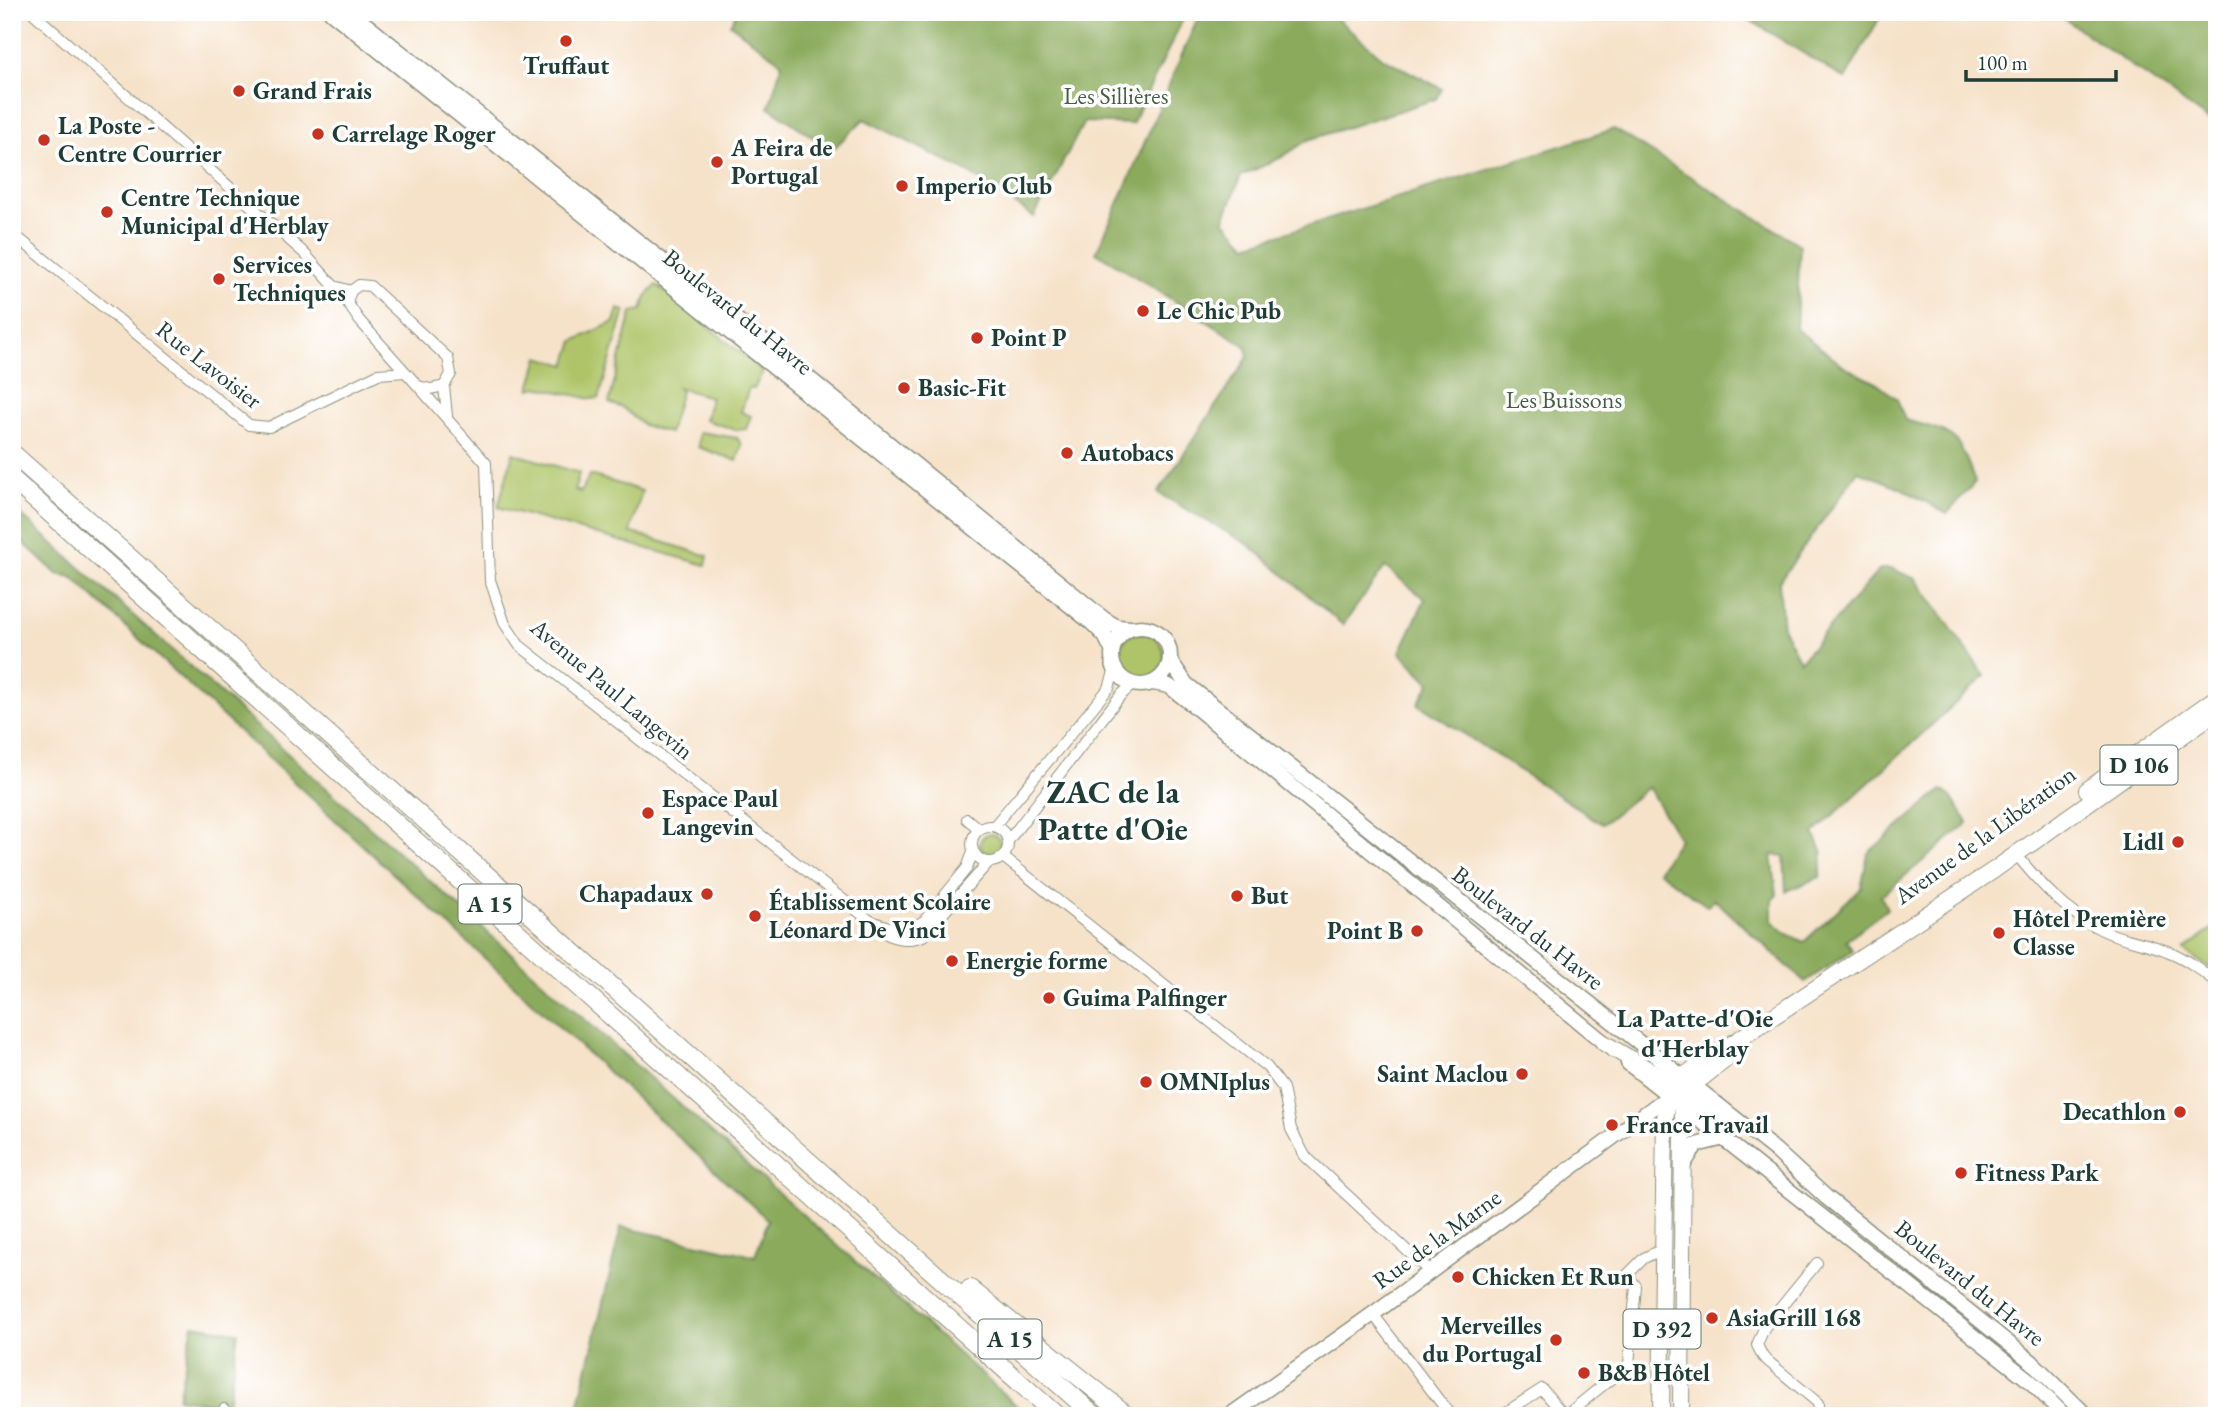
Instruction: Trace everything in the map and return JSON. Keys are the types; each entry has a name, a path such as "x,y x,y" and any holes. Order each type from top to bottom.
{"highway":[{"name":"A 15","path":"12,453 925,1262 1095,1416"},
{"name":"A 15","path":"12,479 1058,1416"},
{"path":"925,1262 936,1263 1128,1416"}],"main road":[{"name":"Boulevard du Havre","path":"331,12 1082,615 1105,636 1112,650 1115,669"},
{"name":"Boulevard du Havre","path":"350,12 762,340 1104,619 1117,627 1143,627 1159,633 1169,646 1170,660 1186,684 1681,1091 1724,1138 2029,1381 2065,1416"},
{"path":"1112,650 1119,637 1131,628"},
{"path":"1153,683 1165,674 1170,660"},
{"path":"1115,669 1133,684"},
{"name":"Boulevard du Havre","path":"1133,684 1153,683 1169,686 1604,1043"},
{"name":"Avenue de la Libération","path":"1852,964 1909,918 2217,697"},
{"name":"Avenue de la Libération","path":"1681,1091 1733,1042 1778,1016 2016,854 2217,711"},
{"path":"1604,1043 1718,1117 1751,1130"},
{"name":"D 392","path":"1681,1091 1681,1416"},
{"name":"D 392","path":"1660,1414 1664,1143 1681,1091"},
{"name":"Rue de la Marne","path":"1229,1416 1681,1091"},
{"name":"Boulevard du Havre","path":"1751,1130 1826,1197 2032,1362 2087,1416"},
{"path":"1681,1169 1696,1145 1724,1138"}],"street":[{"path":"32,12 304,253 334,286 351,291 359,285 370,286 448,358 451,374 444,386 448,419"},
{"name":"Rue Lavoisier","path":"12,233 231,413 257,428 269,427 378,374 405,372"},
{"name":"Avenue Paul Langevin","path":"351,291 347,302 359,320 486,463 490,580 505,624 519,645 869,920 883,935 913,940 923,936 989,862"},
{"path":"418,386 431,389 444,386"},
{"path":"869,920 888,928 916,927 924,921 967,867 973,852 973,837 979,829 994,826 1109,688 1115,669"},
{"path":"1003,857 1016,827 1120,696 1133,684"},
{"path":"967,819 979,829"},
{"path":"994,826 1003,831 1008,841"},
{"path":"973,852 979,859 989,862 1003,857"},
{"path":"2016,854 2034,876 2078,917 2114,935 2166,950 2187,960 2217,983"},
{"path":"1003,857 1267,1067 1283,1088 1291,1129 1305,1156 1430,1272"},
{"path":"1500,1416 1542,1389 1565,1416 1629,1364 1636,1286 1627,1275 1644,1258 1663,1249"},
{"path":"1817,1263 1764,1328 1757,1345 1763,1357 1813,1397 1818,1404 1818,1416"},
{"path":"1373,1314 1451,1416"}],"green space":[{"name":"Les Sillières","path":"737,12 1182,12 1184,17 1132,124 1084,122 1034,217 968,172 864,119 832,150 769,107 782,63 730,24"},
{"name":"Les Buissons","path":"1201,12 1329,12 1383,58 1442,89 1436,99 1308,140 1282,157 1241,176 1224,220 1247,245 1614,129 1800,245 1796,329 1847,368 1875,382 1897,399 1905,420 1944,432 1952,437 1964,453 1975,482 1947,514 1899,487 1858,471 1779,582 1783,629 1800,661 1880,569 1892,569 1916,579 1985,676 1814,833 1823,853 1820,877 1786,891 1784,856 1772,855 1777,895 1772,900 1772,921 1787,934 1804,942 1861,888 1868,853 1942,790 1951,797 1968,823 1881,896 1887,909 1846,940 1853,950 1805,982 1714,899 1707,906 1658,871 1679,839 1648,787 1602,824 1418,704 1430,683 1400,652 1425,599 1385,567 1343,625 1249,545 1158,493 1248,357 1246,346 1096,252"},
{"path":"1737,12 1883,12 1845,79"},
{"path":"2055,12 2217,12 2217,126"},
{"path":"657,285 763,371 754,389 749,388 741,412 751,416 746,429 737,430 705,420 711,397 678,388 681,391 669,433 643,425 623,408 609,403 632,312 642,310 646,296"},
{"path":"618,309 625,311 599,398 591,399 538,387 530,389 539,357 566,365 574,341 614,322"},
{"path":"699,432 737,438 742,445 737,461 698,447"},
{"path":"513,453 579,473 575,490 581,492 590,475 642,491 630,532 708,556 706,565 498,507"},
{"path":"12,507 1028,1416 576,1416 621,1227 755,1256 768,1220 72,577 57,574 12,532"},
{"path":"1141,633 1157,640 1164,656 1157,672 1141,679 1125,672 1118,656 1125,640"},
{"path":"990,834 997,837 1000,844 997,851 990,854 983,851 980,844 983,837"},
{"path":"2217,925 2217,973 2184,951"},
{"path":"193,1325 238,1332 228,1406 178,1398"}],"place":[{"name":"Truffaut","path":"566,41"},
{"name":"Grand Frais","path":"239,91"},
{"name":"Carrelage Roger","path":"318,134"},
{"name":"La Poste - Centre Courrier","path":"44,140"},
{"name":"A Feira de Portugal","path":"717,162"},
{"name":"Imperio Club","path":"902,186"},
{"name":"Centre Technique Municipal d'Herblay","path":"107,212"},
{"name":"Services Techniques","path":"219,279"},
{"name":"Le Chic Pub","path":"1143,311"},
{"name":"Point P","path":"977,338"},
{"name":"Basic-Fit","path":"904,388"},
{"name":"Autobacs","path":"1067,453"},
{"name":"Espace Paul Langevin","path":"648,813"},
{"name":"Lidl","path":"2178,842"},
{"name":"Chapadaux","path":"707,894"},
{"name":"But","path":"1237,896"},
{"name":"Établissement Scolaire Léonard De Vinci","path":"755,916"},
{"name":"Point B","path":"1417,931"},
{"name":"Hôtel Première Classe","path":"1999,933"},
{"name":"Energie forme","path":"952,961"},
{"name":"Guima Palfinger","path":"1049,998"},
{"name":"Saint Maclou","path":"1522,1074"},
{"name":"OMNIplus","path":"1146,1082"},
{"name":"Decathlon","path":"2180,1112"},
{"name":"France Travail","path":"1612,1125"},
{"name":"Fitness Park","path":"1961,1173"},
{"name":"Chicken Et Run","path":"1458,1277"},
{"name":"AsiaGrill 168","path":"1712,1318"},
{"name":"Merveilles du Portugal","path":"1556,1340"},
{"name":"B&B Hôtel","path":"1584,1373"}],"district":[{"name":"ZAC de la Patte d'Oie","path":"1113,810"},
{"name":"La Patte-d'Oie d'Herblay","path":"1695,1033"}]}
